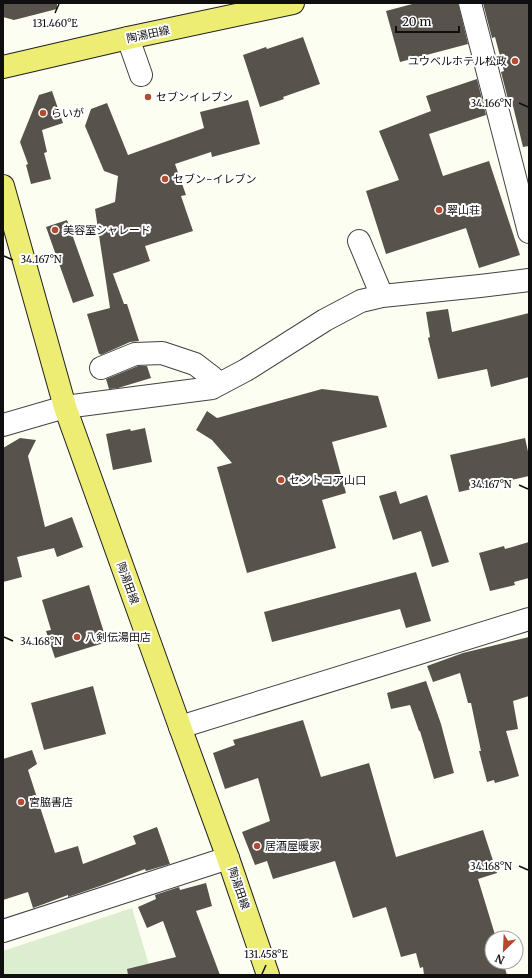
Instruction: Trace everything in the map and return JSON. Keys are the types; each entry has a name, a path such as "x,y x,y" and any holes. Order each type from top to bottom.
{"main road":[{"name":"陶湯田線","path":"3,67 128,38 244,8 293,3"},
{"name":"陶湯田線","path":"3,186 65,407 228,858 268,975"}],"street":[{"path":"470,3 529,232"},
{"path":"128,38 141,75"},
{"path":"359,241 382,296"},
{"path":"3,424 65,407 212,388 246,370 325,320 361,301 382,296 529,280"},
{"path":"101,368 135,354 162,353 195,364 212,377 212,388"},
{"path":"180,727 529,619"},
{"path":"3,931 228,858"}],"green space":[{"path":"132,908 152,975 3,975 3,951"}],"building":[{"path":"3,3 57,3 57,9 14,20 3,17"},
{"path":"416,3 458,3 468,44 400,62 386,11"},
{"name":"ユウベルホテル松政","path":"483,3 529,3 529,146 523,147 513,106 510,107 501,72 504,71 495,37 492,38"},
{"path":"303,37 320,84 260,107 243,55"},
{"name":"翠山荘","path":"477,79 486,115 429,134 443,176 489,161 520,255 479,268 466,228 386,254 366,191 399,180 379,131 431,111 426,96"},
{"path":"52,91 63,123 42,130 47,152 44,153 51,179 31,184 26,165 28,164 20,142 39,95"},
{"path":"248,100 260,144 212,157 211,152 175,164 186,195 181,196 193,231 145,246 150,261 112,274 124,304 127,304 139,341 130,342 101,355 99,354 87,314 110,308 95,209 115,202 118,176 104,171 85,126 91,109 107,103 128,155 204,128 200,112"},
{"path":"67,220 94,296 73,303 46,227"},
{"path":"448,309 452,332 529,313 529,377 491,387 487,369 438,379 428,338 430,337 426,312"},
{"path":"138,366 147,366 151,378 118,388 109,389 106,379"},
{"name":"セントコア山口","path":"322,389 378,396 387,427 332,442 346,493 322,500 336,548 247,573 217,467 232,463 212,440 196,430 207,411 217,418"},
{"path":"145,428 152,462 113,470 106,434 130,429 131,431"},
{"path":"20,438 36,440 28,456 45,527 72,517 83,547 57,557 54,548 17,557 22,577 3,582 3,448"},
{"path":"525,438 529,456 529,476 459,492 450,455"},
{"path":"396,491 400,504 427,495 449,562 432,567 421,531 393,540 379,496"},
{"path":"529,542 529,578 514,582 515,585 490,591 479,553 504,546 505,549"},
{"path":"416,572 431,621 406,628 400,609 272,642 264,612"},
{"path":"89,585 107,642 55,658 46,631 51,630 42,600"},
{"path":"529,637 529,696 513,701 518,729 506,731 519,776 495,783 494,780 487,782 479,751 481,751 471,703 468,703 460,673 433,682 427,666 463,653"},
{"path":"426,681 441,724 454,773 434,779 420,731 410,705 391,709 387,693"},
{"path":"93,686 106,734 44,750 31,703"},
{"path":"303,720 321,777 369,763 396,857 483,830 497,873 478,879 494,930 484,930 484,970 505,970 507,975 424,975 423,967 420,968 416,953 401,957 386,907 353,918 335,861 273,879 267,861 255,865 242,832 270,821 258,778 225,789 213,753 235,745 233,740"},
{"path":"32,750 37,764 28,770 55,853 78,846 83,864 136,844 133,836 157,827 170,864 146,871 145,869 103,885 68,897 68,895 33,908 28,892 3,900 3,759"},
{"path":"206,883 212,906 196,911 220,975 128,975 127,969 176,957 163,921 147,928 138,907 156,899 155,895 179,887 180,890"}],"place":[{"name":"ユウベルホテル松政","path":"515,61"},
{"name":"セブンイレブン","path":"148,97"},
{"name":"らいが","path":"43,113"},
{"name":"セブン-イレブン","path":"165,179"},
{"name":"翠山荘","path":"439,210"},
{"name":"美容室シャレード","path":"55,230"},
{"name":"セントコア山口","path":"281,480"},
{"name":"八剣伝湯田店","path":"77,637"},
{"name":"宮脇書店","path":"21,802"},
{"name":"居酒屋暖家","path":"257,846"}]}
